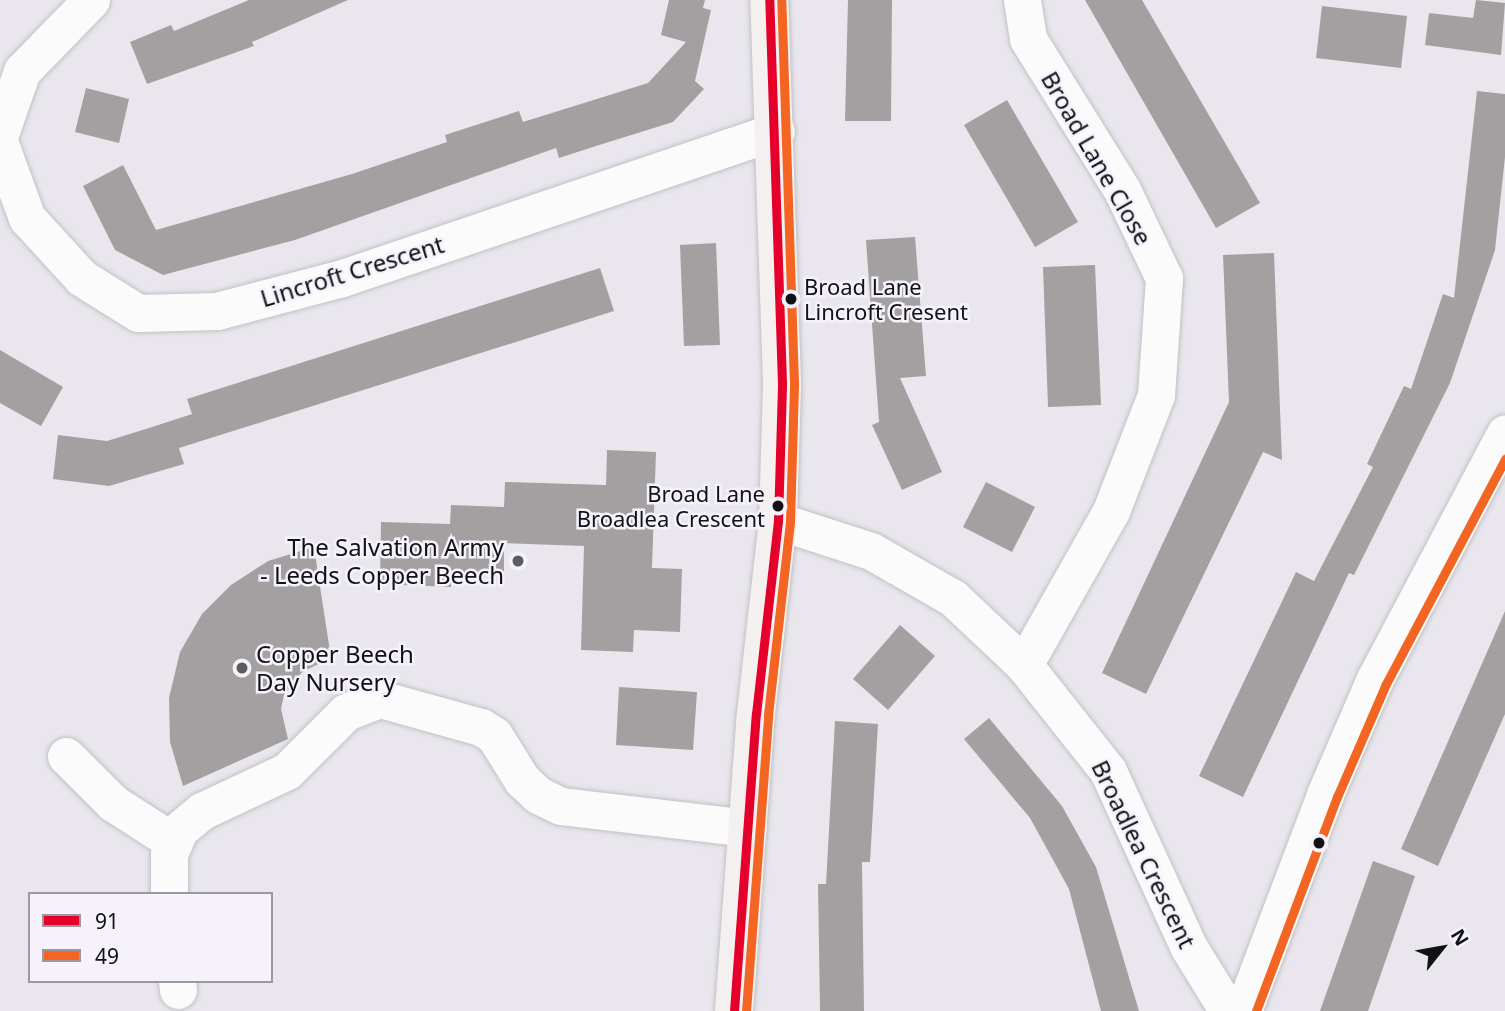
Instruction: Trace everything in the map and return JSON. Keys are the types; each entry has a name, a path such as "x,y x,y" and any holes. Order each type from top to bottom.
{"street":[{"path":"0,134 22,71 91,0"},
{"path":"734,1011 748,828 778,521 782,383 776,131 769,0"},
{"name":"Broad Lane Close","path":"1022,0 1028,39 1122,190 1164,278 1156,395 1111,511 1024,665"},
{"name":"Lincroft Crescent","path":"0,144 27,218 82,278 138,313 218,311 342,278 776,131"},
{"path":"1243,1011 1326,792 1375,679 1505,433"},
{"name":"Broadlea Crescent","path":"778,521 871,551 953,598 1024,665 1108,771 1188,946 1228,1011"},
{"path":"169,892 169,854 178,830 202,811 287,771 346,712 380,699 481,727 494,735 522,780 538,795 561,806 748,828"},
{"path":"66,756 113,803 174,842"}],"building":[{"path":"249,0 348,0 252,42 254,46 147,84 130,42 171,25 174,31"},
{"path":"669,0 705,0 703,8 711,10 695,81 704,89 673,122 559,158 556,148 295,240 163,275 115,250 83,186 123,165 156,230 352,174 447,142 445,135 519,111 523,122 648,83 686,42 661,35"},
{"path":"848,0 892,0 891,121 845,121"},
{"path":"1085,0 1142,0 1260,203 1216,228"},
{"path":"1476,0 1505,3 1501,55 1425,45 1429,13 1473,18"},
{"path":"1322,6 1407,16 1401,68 1316,58"},
{"path":"86,88 129,99 119,143 75,132"},
{"path":"1477,91 1505,94 1505,157 1495,250 1450,383 1354,575 1349,573 1243,797 1199,776 1296,572 1314,581 1373,467 1367,464 1404,386 1411,389 1443,294 1454,298"},
{"path":"1007,100 1078,222 1035,247 964,125"},
{"path":"915,237 926,376 900,378 942,472 902,490 872,425 879,422 866,240"},
{"path":"716,243 720,345 684,346 680,245"},
{"path":"1274,253 1282,460 1263,452 1146,694 1102,673 1229,402 1223,255"},
{"path":"1095,265 1101,405 1048,407 1043,267"},
{"path":"600,268 614,311 179,448 184,464 109,486 53,479 58,435 107,441 192,414 187,399"},
{"path":"0,350 63,387 41,426 0,403"},
{"path":"607,450 656,452 652,568 682,569 680,632 634,630 633,652 581,650 584,546 504,543 504,574 451,573 451,587 380,584 381,522 450,524 451,505 504,507 505,482 606,485"},
{"path":"986,482 1035,507 1012,552 963,527"},
{"name":"Copper Beech Day Nursery","path":"314,547 331,658 302,672 284,695 281,709 288,739 183,786 170,742 169,698 180,652 202,614 231,585 268,561"},
{"path":"1505,611 1505,714 1438,866 1401,849"},
{"path":"900,625 935,656 888,710 853,679"},
{"path":"619,687 697,692 693,750 616,745"},
{"path":"989,718 1062,806 1096,867 1139,1011 1101,1011 1069,889 1030,818 964,739"},
{"path":"835,721 878,724 870,862 862,862 864,1011 820,1011 818,884 826,884"},
{"path":"1373,861 1415,876 1368,1011 1320,1011"}],"transit line":[{"name":"91","path":"734,1011 756,714 778,521 782,383 769,0"},
{"name":"49","path":"746,1011 768,715 790,521 794,383 781,0"},
{"name":"49","path":"1256,1011 1337,797 1386,684 1505,459"}],"place":[{"name":"Broad Lane Lincroft Cresent","path":"791,299"},
{"name":"Broad Lane Broadlea Crescent","path":"778,506"},
{"name":"The Salvation Army - Leeds Copper Beech","path":"518,561"},
{"name":"Copper Beech Day Nursery","path":"242,668"}]}
